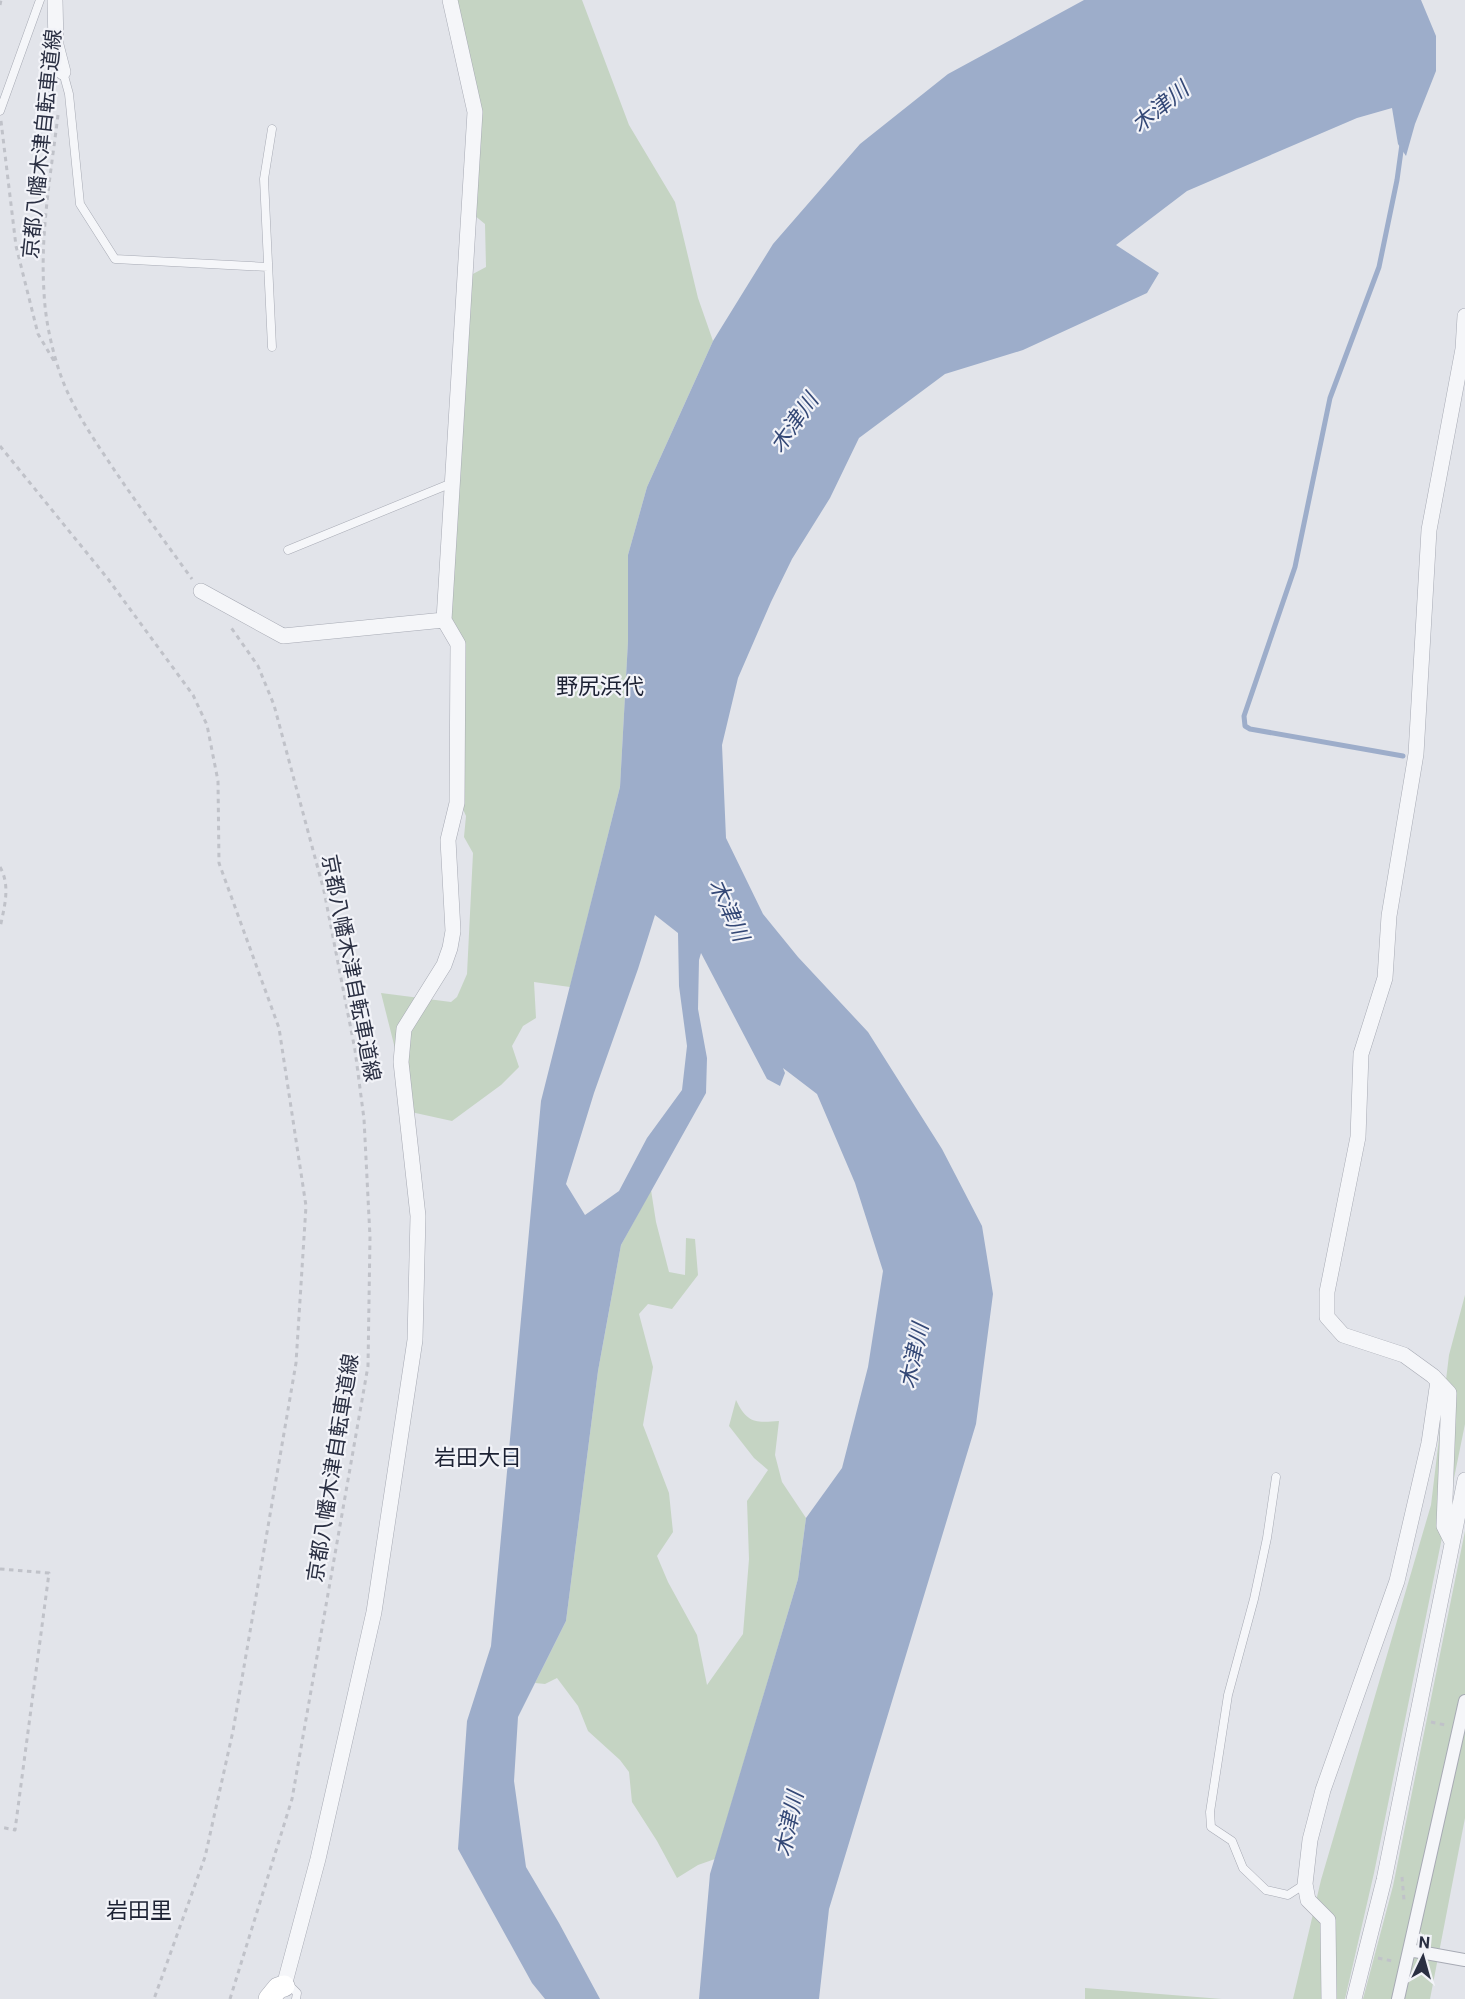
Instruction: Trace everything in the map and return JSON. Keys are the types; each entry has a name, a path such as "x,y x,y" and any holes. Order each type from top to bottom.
{"street":[{"path":"55,0 56,45 63,72"},
{"path":"283,1995 318,1859 374,1612 415,1340 418,1216 401,1062 404,1029 444,965 453,931 448,840 457,803 458,644 444,620 475,112 450,0"},
{"path":"1452,1542 1444,1526 1449,1393 1404,1355 1343,1335 1327,1317 1327,1292 1358,1137 1361,1054 1385,978 1389,916 1416,754 1430,530 1463,349 1465,316"},
{"path":"201,591 283,636 444,620"},
{"path":"1329,1999 1328,1920 1308,1900 1305,1884 1310,1840 1323,1790 1397,1581 1430,1443 1438,1382"},
{"path":"1354,1999 1389,1853 1465,1480"},
{"path":"1398,1999 1465,1701"},
{"path":"1409,1950 1465,1960"}],"lane":[{"path":"0,111 40,0"},
{"path":"63,72 69,94 80,204 115,259 268,267"},
{"path":"272,129 264,179 272,347"},
{"path":"288,549 452,483"},
{"path":"1276,1477 1268,1538 1257,1588 1228,1695 1210,1812 1211,1827 1232,1841 1243,1868 1266,1890 1288,1895 1305,1884"}],"path":[{"path":"0,5 1,0"},
{"name":"京都八幡木津自転車道線","path":"59,106 45,221 43,257 46,311 57,365 88,431 143,512 201,591"},
{"path":"0,116 16,246 38,334 57,365"},
{"path":"0,446 108,579 193,695 207,726 218,781 219,863 279,1028 306,1206 296,1363 233,1731 205,1857 154,1999"},
{"name":"京都八幡木津自転車道線","path":"228,623 258,666 274,705 324,891 355,1050 363,1119 370,1237 368,1366 296,1776 230,1999"},
{"path":"0,867 5,875 6,897 0,928"},
{"path":"0,1569 49,1573 15,1830 0,1827"},
{"path":"1417,1718 1459,1728"},
{"path":"1389,1853 1402,1869 1405,1903"},
{"path":"1365,1955 1406,1965"}],"green space":[{"path":"455,0 582,0 629,125 675,202 698,298 713,341 647,487 628,555 628,641 620,787 570,987 534,982 536,1018 523,1026 512,1046 519,1067 501,1085 452,1121 411,1112 381,993 451,1002 457,997 467,974 473,853 464,837 466,816 453,787 463,668 449,628 471,275 486,267 485,224 474,215 481,111"},
{"path":"651,1190 656,1222 669,1272 685,1275 686,1238 695,1239 698,1275 672,1309 648,1304 639,1314 653,1367 643,1425 669,1493 673,1532 657,1556 668,1582 697,1635 707,1685 743,1634 749,1559 747,1501 768,1470 754,1458 729,1426 736,1400 744,1413 753,1420 779,1421 775,1455 782,1482 806,1518 798,1579 715,1859 698,1865 677,1878 632,1802 629,1772 620,1760 588,1731 578,1706 557,1678 545,1684 535,1683 566,1621 598,1371 621,1245"},
{"path":"1465,1295 1465,1424 1374,1873 1345,1999 1293,1999 1321,1880 1431,1505 1449,1355"},
{"path":"1465,1531 1465,1818 1430,1999 1363,1999 1393,1886"},
{"path":"1085,1988 1222,1999 1085,1999"}],"water":[{"name":"木津川","path":"1084,0 1421,0 1436,36 1436,71 1415,124 1406,156 1398,144 1392,108 1357,118 1187,191 1116,245 1159,273 1147,293 1023,350 945,374 859,438 830,498 792,559 771,602 738,678 722,745 726,838 763,914 798,957 868,1032 942,1149 982,1226 993,1294 976,1424 829,1909 819,1999 699,1999 710,1874 798,1579 806,1518 842,1468 868,1367 883,1271 855,1183 817,1094 783,1068 785,1073 780,1086 767,1079 701,953 698,1009 707,1058 706,1093 621,1245 598,1371 566,1621 518,1717 514,1781 526,1867 600,1999 545,1999 532,1983 458,1849 467,1721 491,1646 541,1101 620,787 628,641 628,555 647,487 713,341 773,244 860,144 948,74","holes":["655,915 678,933 679,986 687,1046 682,1090 647,1138 619,1191 585,1215 566,1184 594,1093"]}],"waterway":[{"path":"1402,144 1379,267 1330,398 1295,567 1244,716 1245,726 1250,729 1403,756"}],"district":[{"name":"野尻浜代","path":"600,686"},
{"name":"岩田大日","path":"478,1457"},
{"name":"岩田里","path":"139,1910"}]}
